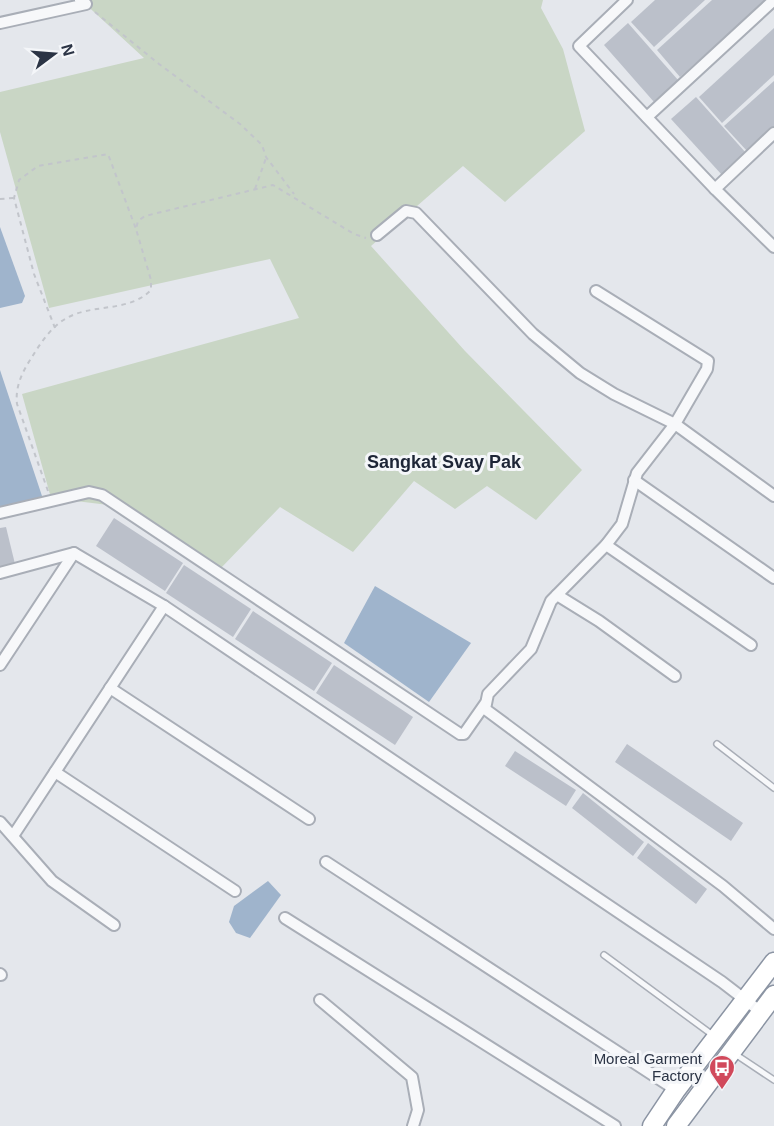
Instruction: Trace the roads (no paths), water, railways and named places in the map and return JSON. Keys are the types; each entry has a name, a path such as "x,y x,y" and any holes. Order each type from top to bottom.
{"highway":[{"path":"652,1126 676,1090 774,962"},
{"path":"680,1122 774,995"}],"street":[{"path":"627,0 579,46 715,189 774,247"},
{"path":"647,117 774,0"},
{"path":"0,23 83,2"},
{"path":"715,189 774,133"},
{"path":"378,235 406,211 416,213 533,334 564,360 614,394 675,424 774,496"},
{"path":"596,291 708,361 707,369 675,424 634,480 626,516 606,545 557,595 546,610 531,649 488,694 485,710 723,886 774,929"},
{"path":"634,480 774,578"},
{"path":"0,513 51,499 89,492 102,495 460,734 464,734 485,704"},
{"path":"606,545 751,645"},
{"path":"0,665 74,554"},
{"path":"0,573 74,554 164,606 761,1012"},
{"path":"557,595 599,621 675,676"},
{"path":"12,836 164,606"},
{"path":"110,688 309,819"},
{"path":"55,772 235,891"},
{"path":"0,822 52,881 114,925"},
{"path":"326,861 676,1090"},
{"path":"285,918 615,1126"},
{"path":"320,1000 412,1077 418,1110 413,1126"}],"lane":[{"path":"717,744 774,788"},
{"path":"604,955 716,1038"},
{"path":"731,1051 774,1080"}],"water":[{"path":"0,227 25,296 22,303 0,308"},
{"path":"0,370 43,499 0,509"},
{"path":"375,586 471,643 429,702 344,643"},
{"path":"268,881 281,895 250,938 236,933 229,922 234,906"}],"place":[{"name":"Moreal Garment Factory","path":"722,1091"}],"district":[{"name":"Sangkat Svay Pak","path":"444,462"}]}
